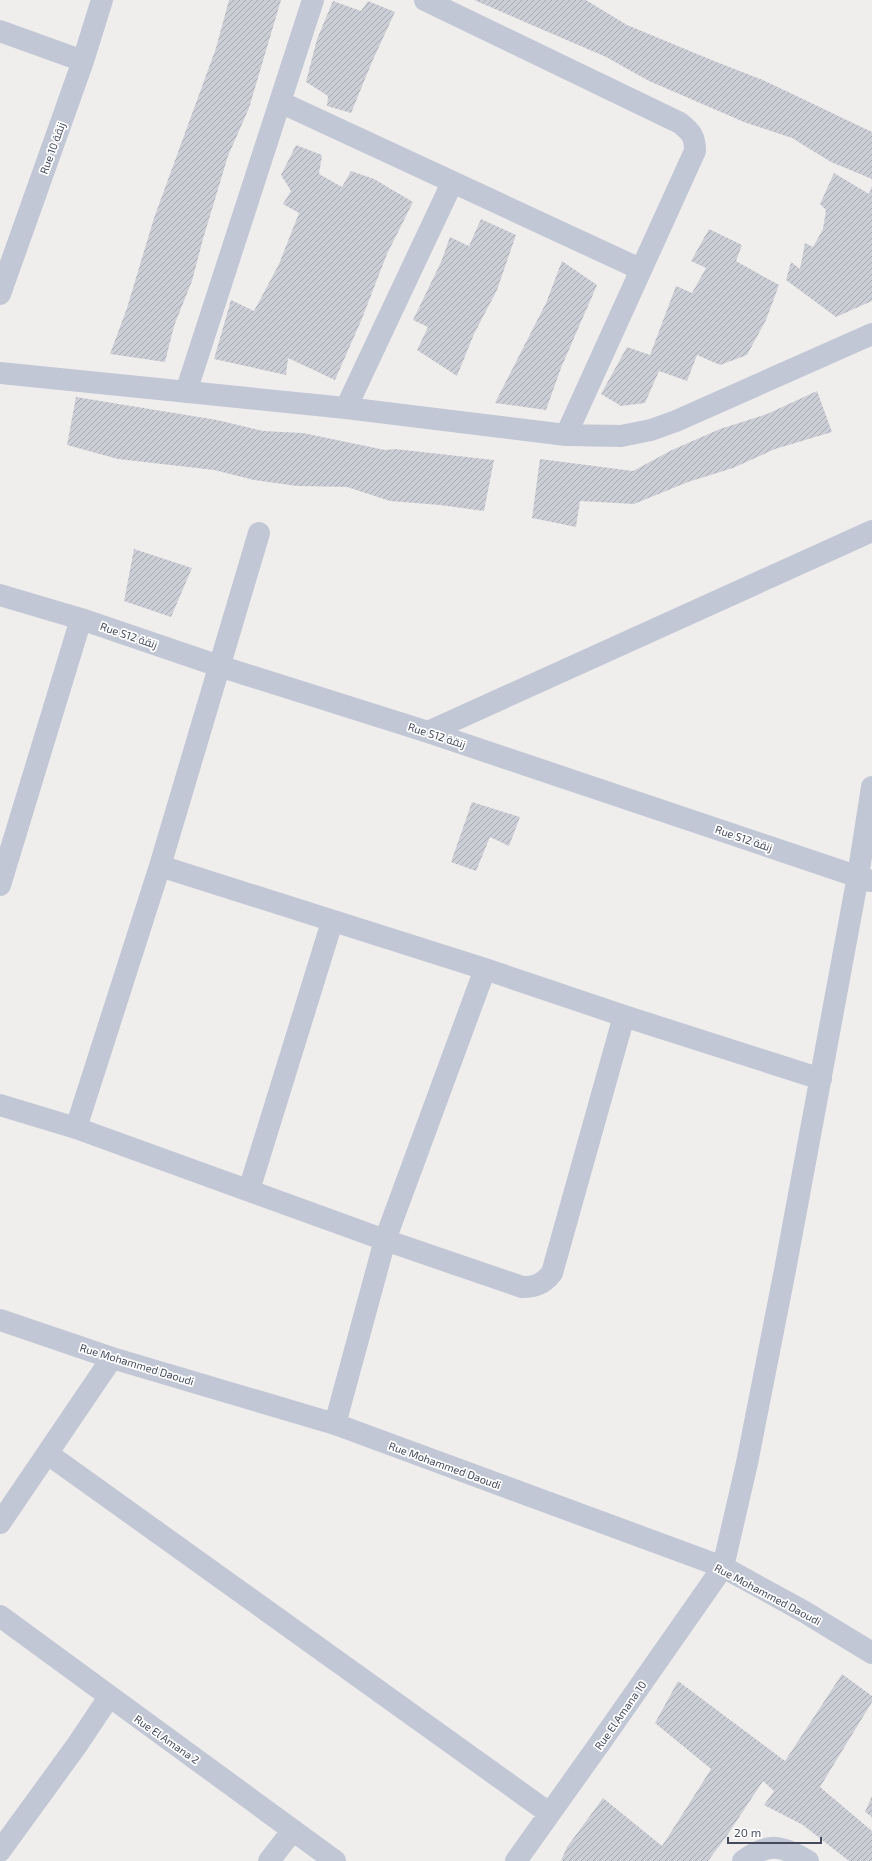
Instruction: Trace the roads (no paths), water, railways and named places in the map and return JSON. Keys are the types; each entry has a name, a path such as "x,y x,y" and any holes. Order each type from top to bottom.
{"street":[{"name":"Rue 10 زنقة","path":"0,294 83,61 102,0"},
{"path":"186,392 313,0"},
{"path":"425,0 680,123 692,133 695,141 695,151 640,269 566,435"},
{"path":"0,31 83,61"},
{"path":"280,102 640,269"},
{"path":"346,408 452,183"},
{"path":"0,373 346,408 566,435 620,436 651,430 676,421 872,334"},
{"path":"428,732 872,531"},
{"path":"76,1128 160,866 259,533"},
{"name":"Rue S12 زنقة","path":"0,594 81,618 219,666 428,732 865,879"},
{"path":"0,885 81,618"},
{"path":"723,1567 749,1456 821,1079 865,879 872,787"},
{"path":"160,866 332,922 485,969 624,1016 821,1079"},
{"path":"249,1190 332,922"},
{"path":"335,1424 385,1240 485,969"},
{"path":"0,1105 76,1128 385,1240 522,1287 534,1287 544,1283 552,1273 624,1016"},
{"name":"Rue Mohammed Daoudi","path":"0,1320 112,1358 335,1424 723,1567 804,1611 872,1653"},
{"path":"0,1523 112,1358"},
{"path":"48,1454 549,1813"},
{"name":"Rue El Amana 10","path":"516,1861 600,1744 723,1567"},
{"name":"Rue El Amana 2","path":"0,1616 108,1697 241,1791 335,1861"},
{"path":"0,1851 77,1745 108,1697"},
{"path":"269,1861 293,1830"},
{"path":"743,1861 758,1850 776,1847 793,1852 808,1861"}]}
